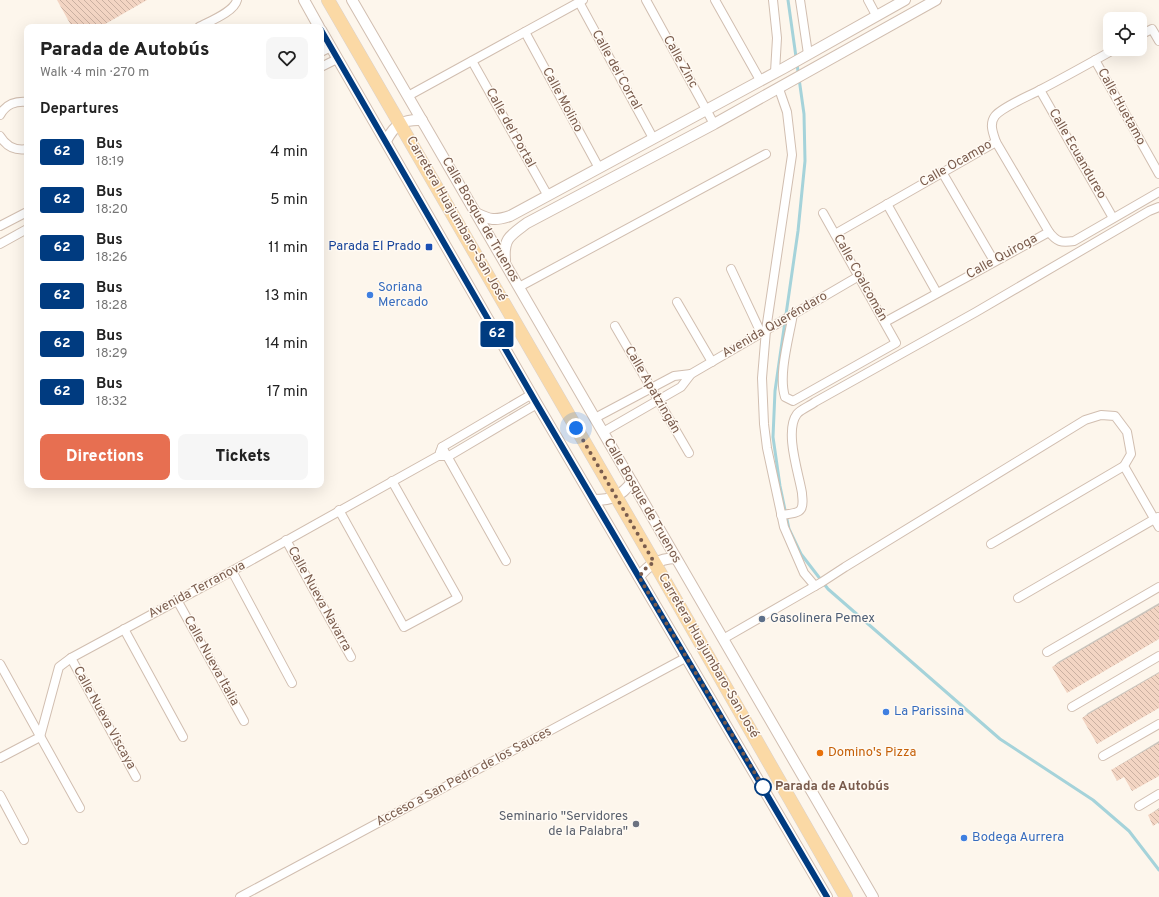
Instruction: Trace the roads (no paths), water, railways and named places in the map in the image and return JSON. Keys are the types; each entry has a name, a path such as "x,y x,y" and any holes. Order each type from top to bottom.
{"main road":[{"name":"Carretera Huajumbaro-San José","path":"328,0 654,562 846,897"}],"street":[{"path":"204,24 230,10 236,4 237,0"},
{"path":"304,0 317,24"},
{"name":"Calle Bosque de Truenos","path":"352,0 873,897"},
{"name":"Calle Zinc","path":"646,0 714,124"},
{"path":"715,0 760,80"},
{"path":"773,0 780,70"},
{"path":"800,0 804,56"},
{"path":"868,0 876,15"},
{"path":"476,213 490,220 501,219 520,211 780,70 905,0"},
{"path":"506,264 504,248 510,236 527,223 714,124 936,0"},
{"path":"408,96 581,1"},
{"name":"Calle del Corral","path":"581,1 653,138"},
{"path":"1147,32 1152,29 1159,41"},
{"name":"Calle Molino","path":"525,32 599,168"},
{"path":"324,35 537,404 827,897"},
{"path":"324,50 331,47"},
{"name":"Calle Ocampo","path":"836,234 996,142 992,132 992,122 996,115 1002,110 1103,56"},
{"path":"324,65 337,58"},
{"name":"Calle Huetamo","path":"1095,60 1159,174"},
{"name":"Calle del Portal","path":"472,61 548,196"},
{"path":"783,86 792,155 767,330 762,378 764,424 767,448 784,527 804,573 819,584"},
{"name":"Calle Ecuandureo","path":"1040,90 1113,218"},
{"path":"0,115 10,104 24,102"},
{"path":"386,141 391,131 400,123 411,120 422,120"},
{"path":"0,136 10,147 24,149"},
{"path":"996,142 1049,232"},
{"path":"519,287 766,154"},
{"path":"942,172 994,261"},
{"name":"Calle Quiroga","path":"885,322 1049,232 1054,238 1063,243 1074,241 1159,192"},
{"path":"887,204 937,293"},
{"path":"782,515 797,512 801,509 803,503 795,462 792,427 797,414 815,402 976,312 1149,211 1159,207"},
{"path":"520,211 527,223"},
{"name":"Calle Coalcomán","path":"790,316 782,389 785,397 793,400 896,343 823,212"},
{"path":"0,226 24,214"},
{"path":"0,244 24,231"},
{"path":"731,269 767,330"},
{"name":"Avenida Queréndaro","path":"603,432 681,387 691,374 859,276"},
{"path":"677,302 712,362"},
{"name":"Calle Apatzingán","path":"615,326 689,453"},
{"name":"Avenida Queréndaro","path":"595,418 674,376 691,374"},
{"path":"438,456 442,447 532,394"},
{"path":"448,456 537,404"},
{"path":"723,639 819,584 845,566 1085,420 1100,415 1115,416 1127,432 1131,454 1124,466 991,544"},
{"path":"442,447 506,561"},
{"name":"Avenida Terranova","path":"40,736 59,667 71,658 232,571 438,456 448,456"},
{"path":"1124,466 1157,518 1159,527"},
{"path":"339,510 404,626 458,598 392,481"},
{"path":"594,500 606,500 616,497 632,482"},
{"path":"1018,598 1157,518"},
{"name":"Calle Nueva Navarra","path":"286,540 351,657"},
{"path":"639,577 646,568 654,562 664,558 675,558"},
{"path":"232,571 292,683"},
{"path":"1047,652 1159,587"},
{"name":"Calle Nueva Italia","path":"177,600 244,721"},
{"path":"124,629 183,737"},
{"path":"1072,707 1159,656"},
{"name":"Acceso a San Pedro de los Sauces","path":"240,897 687,657"},
{"name":"Calle Nueva Viscaya","path":"71,658 136,777"},
{"path":"0,664 80,808"},
{"path":"1103,756 1159,724"},
{"path":"0,758 40,736"},
{"path":"1139,806 1159,794"},
{"path":"0,795 24,840"}],"waterway":[{"path":"788,0 804,114 805,161 798,231 775,391 773,437 780,486 789,529 801,554 828,589 1000,739 1093,800 1129,831 1159,870"}],"place":[{"name":"Parada El Prado","path":"429,247"},
{"name":"Soriana Mercado","path":"370,295"},
{"name":"Gasolinera Pemex","path":"762,619"},
{"name":"La Parissina","path":"886,712"},
{"name":"Domino's Pizza","path":"820,753"},
{"name":"Parada de Autobús","path":"763,787"},
{"name":"Seminario \"Servidores de la Palabra\"","path":"636,824"},
{"name":"Bodega Aurrera","path":"964,838"}]}
